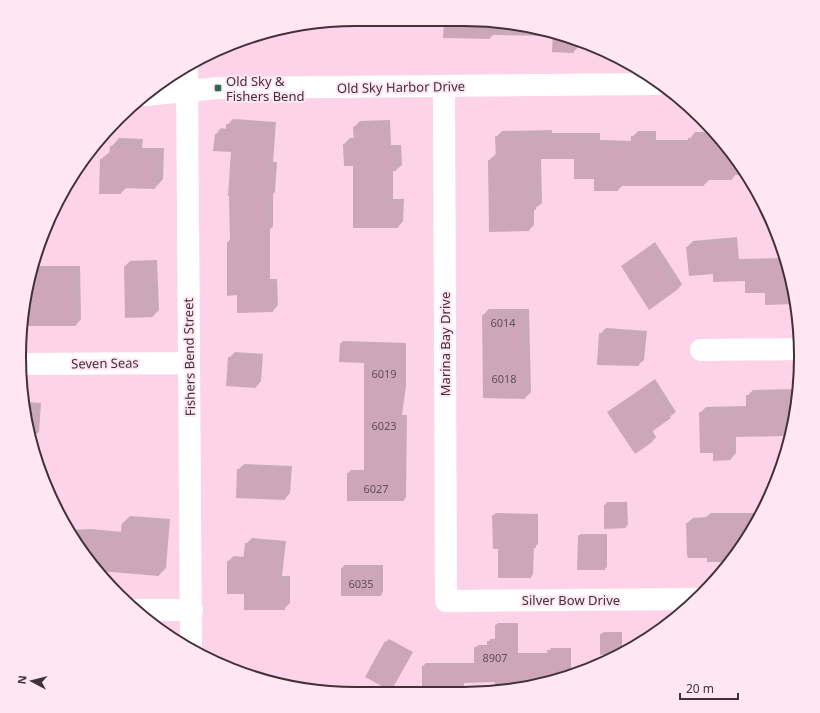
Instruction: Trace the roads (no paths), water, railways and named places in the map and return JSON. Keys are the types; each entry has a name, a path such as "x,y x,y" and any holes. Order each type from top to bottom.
{"street":[{"name":"Fishers Bend Street","path":"187,73 192,610 190,642"},
{"name":"Old Sky Harbor Drive","path":"155,94 218,88 650,84"},
{"name":"Marina Bay Drive","path":"444,86 446,601"},
{"path":"702,350 794,349"},
{"name":"Seven Seas","path":"26,364 189,363"},
{"name":"Silver Bow Drive","path":"446,601 687,599"},
{"path":"145,610 192,610"}],"place":[{"name":"Old Sky & Fishers Bend","path":"218,88"}]}
